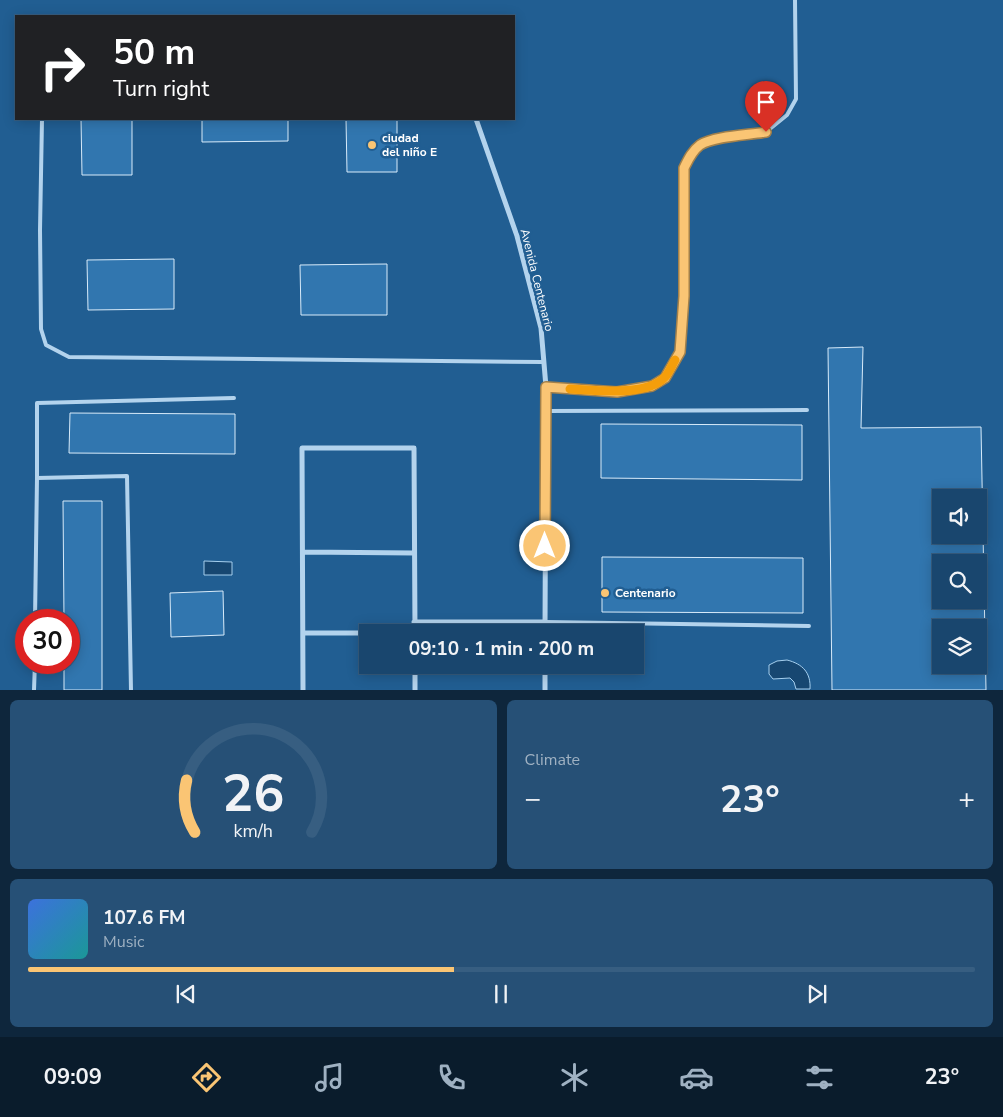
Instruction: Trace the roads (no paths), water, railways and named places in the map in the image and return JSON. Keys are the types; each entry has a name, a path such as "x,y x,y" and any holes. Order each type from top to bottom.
{"street":[{"name":"Avenida Centenario","path":"476,120 517,236 541,328 546,387 545,622"},
{"path":"303,690 302,448 414,448 414,622 545,622"},
{"path":"303,552 414,553"},
{"path":"303,633 359,633"},
{"path":"415,674 415,690"},
{"path":"545,674 545,690"}],"lane":[{"path":"546,387 617,392 652,386 665,378 680,352 684,296 684,168 690,156 699,146 712,141 766,132 787,115 796,99 795,0"},
{"path":"42,120 41,329 46,345 69,357 543,362"},
{"path":"35,609 37,403 234,398"},
{"path":"546,411 808,410"},
{"path":"37,478 127,476 131,690"},
{"path":"545,622 809,626"},
{"path":"34,690 35,674"}],"water":[{"path":"204,561 232,562 232,575 204,575"},
{"path":"787,660 805,670 809,678 810,689 796,689 794,682 790,678 773,679 769,674 769,665 777,661"}],"place":[{"name":"ciudad del niño E","path":"372,145"},
{"name":"Centenario","path":"605,593"}]}
